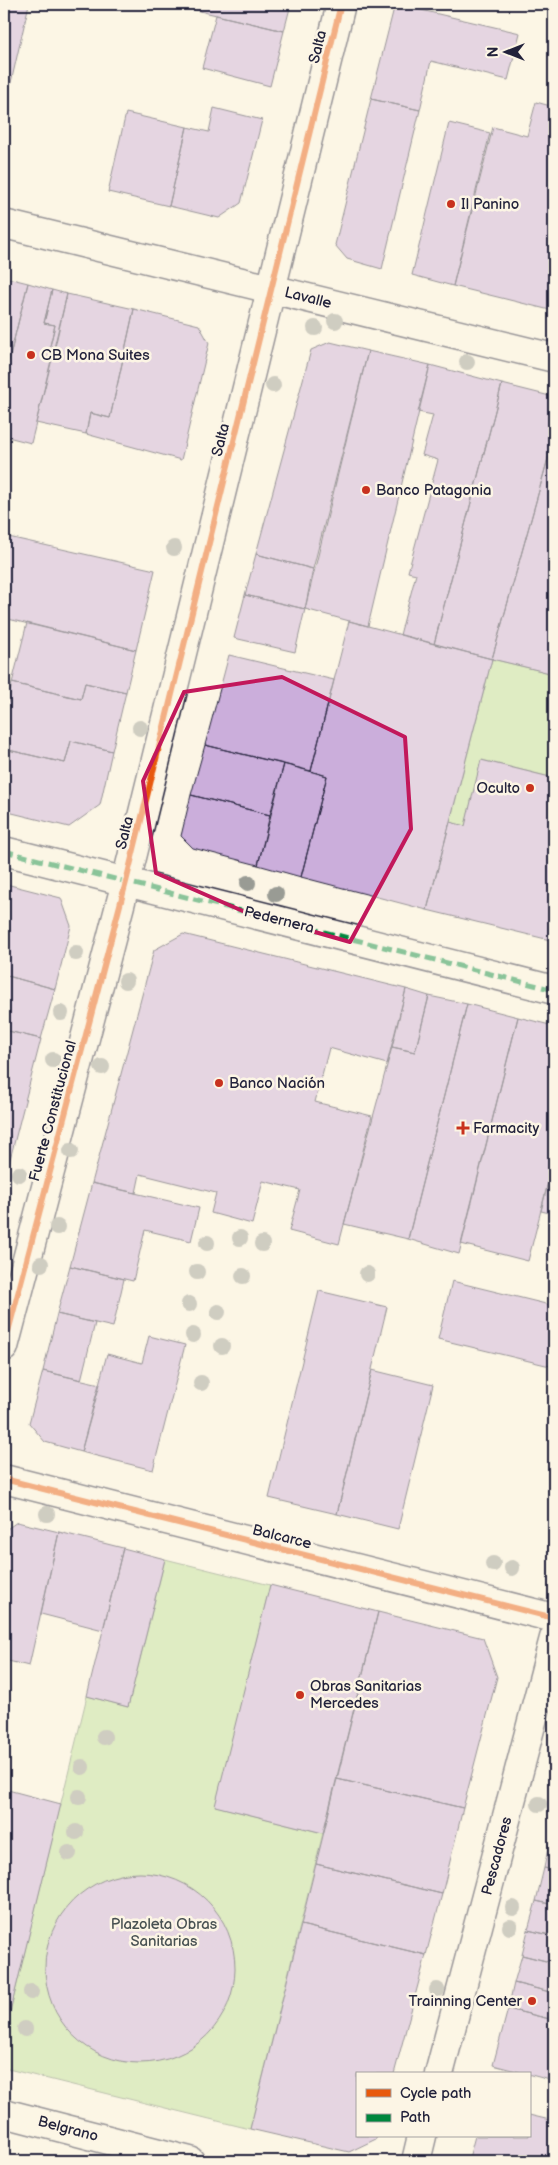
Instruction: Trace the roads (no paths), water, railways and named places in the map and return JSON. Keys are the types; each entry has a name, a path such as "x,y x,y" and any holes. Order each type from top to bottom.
{"street":[{"name":"Salta","path":"126,882 341,4"},
{"name":"Lavalle","path":"4,224 554,358"},
{"name":"Pedernera","path":"4,851 554,990"},
{"name":"Fuerte Constitucional","path":"4,1347 126,882"},
{"name":"Balcarce","path":"4,1480 554,1618"},
{"name":"Pescadores","path":"440,2072 554,1638"},
{"name":"Belgrano","path":"4,2113 190,2161"},
{"path":"416,2161 422,2138"}],"place":[{"name":"Il Panino","path":"451,204"},
{"name":"CB Mona Suites","path":"31,355"},
{"name":"Banco Patagonia","path":"366,490"},
{"name":"Oculto","path":"530,788"},
{"name":"Banco Nación","path":"219,1083"},
{"name":"Farmacity","path":"463,1128"},
{"name":"Obras Sanitarias Mercedes","path":"300,1695"},
{"name":"Trainning Center","path":"532,2001"}],"park label":[{"name":"Plazoleta Obras Sanitarias","path":"164,1932"}]}
